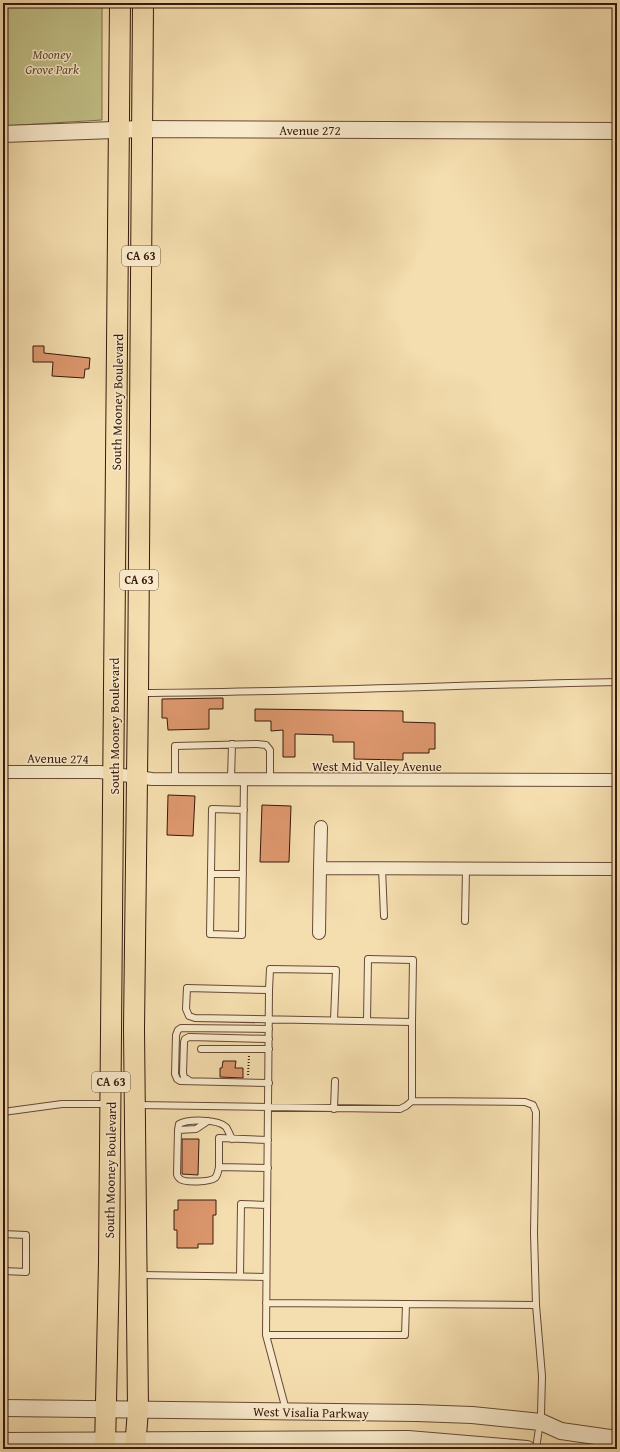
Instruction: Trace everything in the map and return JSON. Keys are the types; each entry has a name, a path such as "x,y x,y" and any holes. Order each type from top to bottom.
{"main road":[{"name":"South Mooney Boulevard","path":"105,1445 111,1104 120,3"},
{"name":"South Mooney Boulevard","path":"136,1444 138,1410 135,1105 143,3"},
{"path":"112,946 120,968 123,1087 124,1093 130,1102 135,1105"},
{"path":"111,1104 115,1107 120,1123 121,1207 124,1243 136,1271"}],"street":[{"name":"Avenue 272","path":"3,134 120,130 617,131"},
{"name":"Avenue 274","path":"3,772 100,772 137,777"},
{"name":"West Mid Valley Avenue","path":"137,777 152,779 617,780"},
{"path":"319,932 321,827"},
{"path":"320,868 617,869"},
{"name":"West Visalia Parkway","path":"3,1408 472,1415 541,1422 561,1431 617,1440"},
{"name":"West Visalia Parkway","path":"3,1441 20,1445 105,1445 408,1439 527,1449"}],"lane":[{"path":"138,694 617,682"},
{"path":"231,779 232,744"},
{"path":"175,779 175,746 232,744 266,745 269,747 270,779"},
{"path":"244,779 244,810 242,935 210,934 212,809 244,810"},
{"path":"382,868 384,916"},
{"path":"465,921 466,869"},
{"path":"211,874 243,874"},
{"path":"367,1021 368,959 413,960 412,1101"},
{"path":"287,1412 266,1335 270,969 336,970 334,1020"},
{"path":"269,990 187,988 186,1009 189,1016 195,1018 412,1022"},
{"path":"269,1029 181,1028 178,1030 176,1035 175,1074 177,1079 180,1081 269,1083"},
{"path":"190,1081 184,1077 183,1073 185,1039 189,1037 269,1039"},
{"path":"201,1049 269,1049"},
{"path":"334,1081 334,1108"},
{"path":"135,1105 400,1109 412,1101 525,1102 532,1105 536,1112 534,1233 536,1305 542,1376 541,1422 536,1449"},
{"path":"3,1112 62,1104 111,1104"},
{"path":"232,1139 226,1127 219,1123 208,1121 184,1121 179,1124 176,1174 179,1179 184,1181 210,1181 215,1178 218,1174 219,1167 219,1138 232,1139 268,1140"},
{"path":"219,1167 268,1168"},
{"path":"240,1276 241,1204 267,1205"},
{"path":"3,1234 26,1235 26,1272 3,1271"},
{"path":"136,1271 266,1277"},
{"path":"266,1303 536,1305"},
{"path":"266,1335 405,1335 406,1304"}],"path":[{"path":"249,1049 248,1078 260,1078 260,1083"}],"green space":[{"name":"Mooney Grove Park","path":"3,3 102,3 102,120 3,126"}],"building":[{"path":"33,346 44,346 44,353 90,358 89,369 85,369 84,378 52,376 53,362 33,362"},
{"path":"223,698 223,709 209,709 209,729 168,730 167,718 162,718 162,699"},
{"path":"255,709 403,711 403,722 435,723 435,749 429,749 429,753 403,753 403,760 354,759 354,742 333,742 333,735 295,734 295,757 283,757 283,730 271,731 271,721 255,721"},
{"path":"168,795 195,796 193,836 167,835"},
{"path":"262,805 291,806 289,862 260,862"},
{"path":"223,1061 236,1061 235,1068 243,1068 243,1078 220,1077 220,1068 222,1068"},
{"path":"182,1139 199,1139 198,1175 182,1174"},
{"path":"178,1200 216,1200 216,1215 213,1215 213,1244 198,1244 198,1248 177,1248 177,1230 174,1230 174,1210 178,1210"}]}
